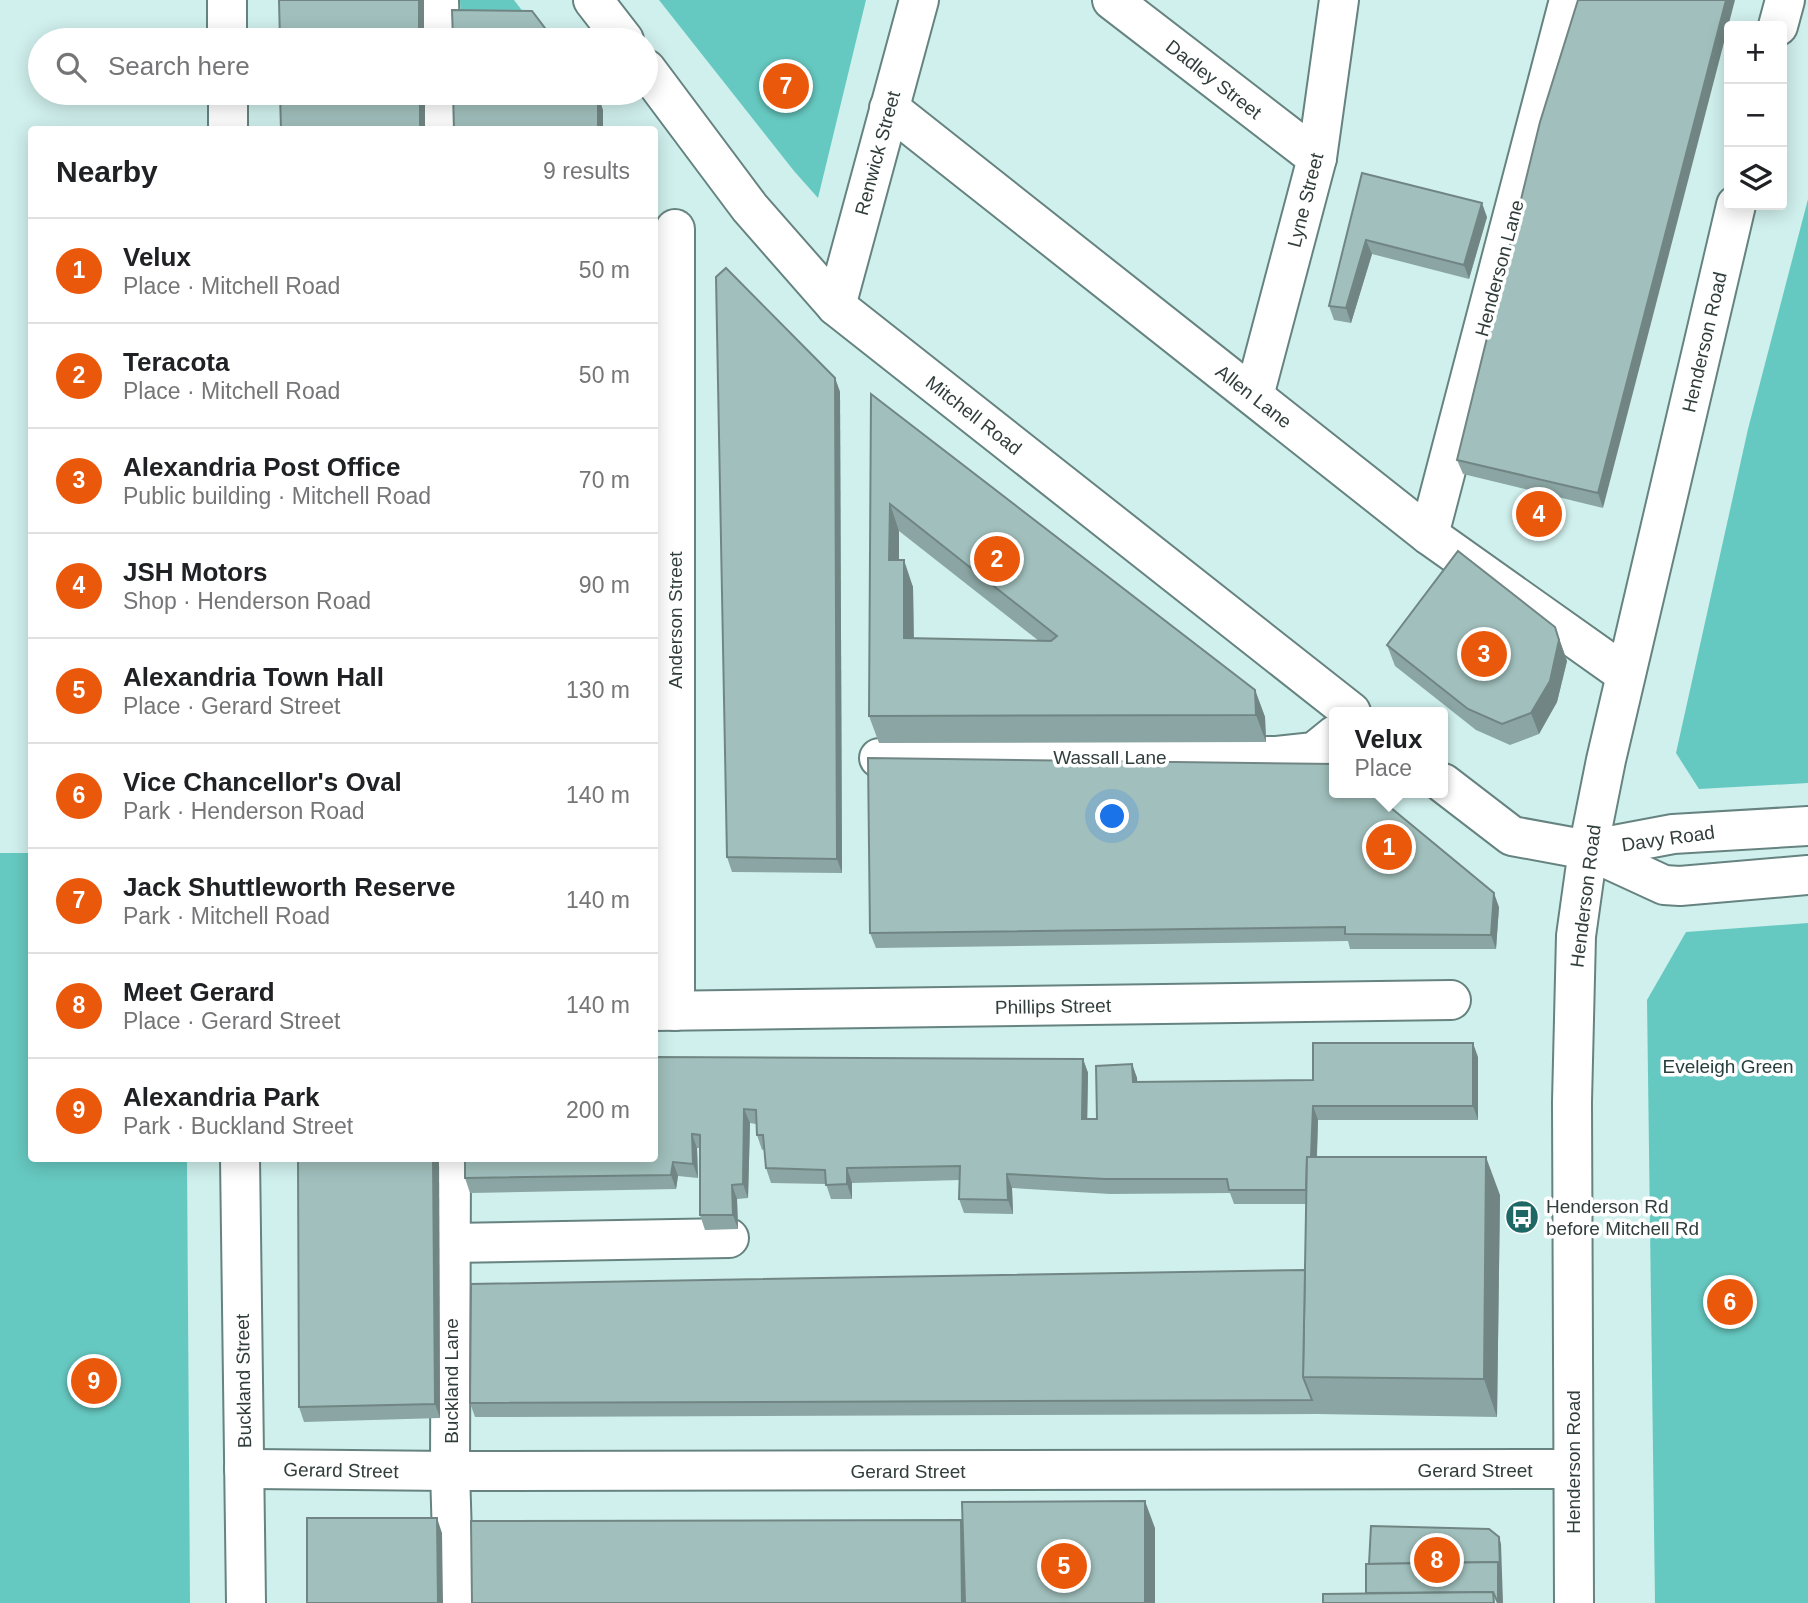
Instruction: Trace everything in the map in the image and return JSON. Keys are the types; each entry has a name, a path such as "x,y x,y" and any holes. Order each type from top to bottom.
{"street":[{"path":"227,0 227,28"},
{"path":"439,0 440,28"},
{"path":"593,0 615,28"},
{"name":"Renwick Street","path":"836,306 919,0"},
{"name":"Dadley Street","path":"1112,0 1317,158"},
{"name":"Lyne Street","path":"1254,396 1317,158 1339,0"},
{"name":"Henderson Lane","path":"1429,535 1569,0"},
{"path":"1780,21 1785,0"},
{"name":"Mitchell Road","path":"658,85 750,208 836,306 1345,707"},
{"path":"228,105 228,126"},
{"path":"440,105 441,126"},
{"name":"Allen Lane","path":"890,108 1429,535 1625,674"},
{"name":"Henderson Road","path":"1574,1603 1572,1116 1576,936 1588,850 1606,760 1735,210"},
{"name":"Anderson Street","path":"665,1011 675,229"},
{"name":"Wassall Lane","path":"879,758 1277,756 1314,752 1329,740"},
{"path":"1448,787 1512,836 1588,850"},
{"name":"Davy Road","path":"1588,850 1673,834 1808,826"},
{"name":"Davy Road","path":"1588,850 1664,885 1808,875"},
{"name":"Phillips Street","path":"665,1011 1451,1000"},
{"name":"Buckland Street","path":"240,1162 246,1603"},
{"name":"Buckland Lane","path":"452,1162 450,1471 454,1603"},
{"path":"451,1243 729,1238"},
{"name":"Gerard Street","path":"244,1469 1572,1469"}],"green space":[{"path":"460,0 514,0 527,17 461,18"},
{"path":"659,0 866,0 818,198 794,171"},
{"path":"1808,199 1808,783 1699,789 1676,753 1748,429"},
{"path":"0,853 28,853 28,1162 187,1162 190,1603 0,1603"},
{"name":"Eveleigh Green","path":"1808,923 1808,1603 1655,1603 1647,1000 1686,932"}],"building":[{"path":"279,0 419,0 419,28 280,28"},
{"path":"1578,0 1726,0 1598,493 1457,460 1540,122"},
{"path":"452,10 532,11 545,28 453,28"},
{"path":"280,105 420,105 420,126 281,126"},
{"path":"453,105 598,105 598,126 454,126"},
{"path":"1362,173 1482,203 1464,265 1366,240 1346,308 1329,306"},
{"path":"726,268 835,378 837,859 727,857 716,277"},
{"path":"871,394 1255,690 1256,715 869,716","holes":["890,504 1057,636 1051,641 904,638 904,560 889,560"]},
{"path":"1458,551 1555,627 1559,640 1550,681 1531,713 1502,724 1468,709 1387,645"},
{"path":"868,758 1329,764 1329,798 1379,798 1494,893 1491,935 1345,934 1345,927 870,933"},
{"path":"1313,1043 1473,1043 1473,1106 1313,1106 1311,1157 1307,1157 1306,1190 1229,1190 1227,1179 1105,1179 1007,1174 1008,1200 959,1199 960,1166 847,1168 847,1184 826,1185 825,1170 766,1168 763,1135 757,1135 756,1110 744,1109 743,1184 732,1185 733,1215 700,1215 700,1135 692,1134 693,1164 673,1162 671,1175 465,1178 465,1162 658,1162 658,1057 1083,1059 1082,1119 1097,1119 1096,1066 1132,1064 1133,1082 1313,1080"},
{"path":"1307,1157 1486,1157 1484,1379 1303,1377"},
{"path":"298,1162 433,1162 435,1404 299,1407"},
{"path":"1305,1270 1303,1377 1312,1400 470,1403 471,1284"},
{"path":"1145,1501 1145,1603 965,1603 962,1502"},
{"path":"307,1518 437,1518 438,1603 307,1603"},
{"path":"961,1520 962,1603 472,1603 471,1521"},
{"path":"1371,1526 1489,1529 1499,1537 1500,1569 1498,1562 1369,1564"},
{"path":"1498,1562 1498,1603 1493,1592 1366,1593 1366,1564"},
{"path":"1493,1592 1494,1603 1323,1603 1323,1594"}],"place":[{"name":"Jack Shuttleworth Reserve","path":"786,86"},
{"name":"JSH Motors","path":"1539,514"},
{"name":"Teracota","path":"997,559"},
{"name":"Alexandria Post Office","path":"1484,654"},
{"name":"Velux","path":"1389,847"},
{"name":"Henderson Rd before Mitchell Rd","path":"1522,1217"},
{"name":"Vice Chancellor's Oval","path":"1730,1302"},
{"name":"Alexandria Park","path":"94,1381"},
{"name":"Meet Gerard","path":"1437,1560"},
{"name":"Alexandria Town Hall","path":"1064,1566"}]}
